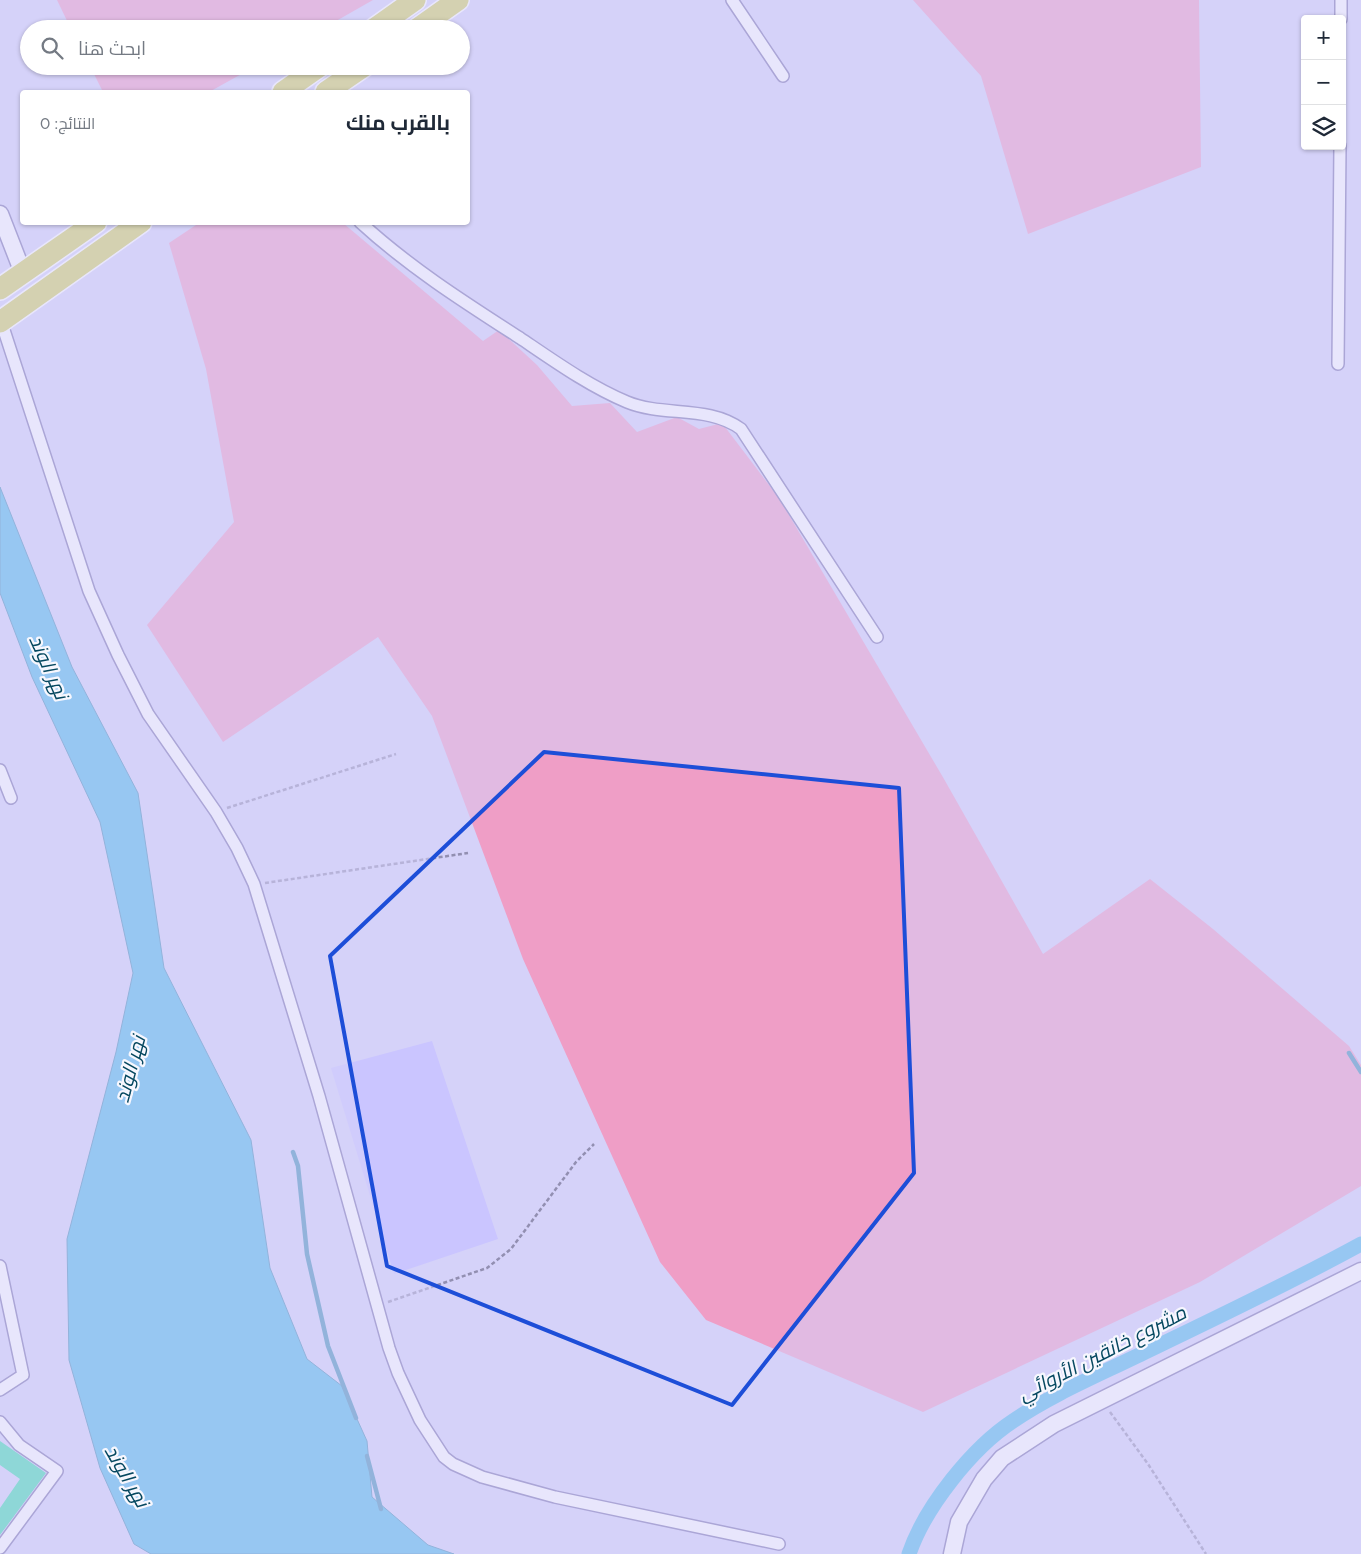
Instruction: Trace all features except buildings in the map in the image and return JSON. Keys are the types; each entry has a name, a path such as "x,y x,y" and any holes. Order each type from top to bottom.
{"highway":[{"path":"387,20 415,0"},
{"path":"430,20 458,0"},
{"path":"286,90 307,75"},
{"path":"329,90 351,75"},
{"path":"0,289 92,225"},
{"path":"1,321 137,225"}],"street":[{"path":"732,0 783,76"},
{"path":"1341,0 1341,15"},
{"path":"1338,364 1340,150"},
{"path":"0,214 23,273"},
{"path":"364,225 409,264 454,297 588,382 629,403 648,409 718,417 740,429 877,637"},
{"path":"1,321 89,591 103,623 148,714 216,812 237,848 254,884 319,1096 389,1348 402,1381 433,1440 444,1457 452,1464 482,1477 555,1497 779,1544"},
{"path":"0,770 12,798"},
{"path":"0,1266 23,1375 0,1390"},
{"path":"952,1554 959,1522 984,1479 1002,1458 1054,1424 1361,1271"},
{"path":"0,1422 19,1445 57,1471 0,1548"}],"path":[{"path":"216,812 396,754"},
{"path":"254,884 284,882 468,853"},
{"path":"377,1306 488,1268 500,1260 511,1249 576,1162 594,1144"},
{"path":"1102,1400 1148,1464 1206,1554"}],"highlighted area":[{"path":"544,752 899,788 914,1173 732,1405 387,1266 330,956"}],"shaded area":[{"path":"57,0 373,0 338,20 67,20"},
{"path":"913,0 1199,0 1201,167 1028,234 981,76"},
{"path":"94,75 240,75 213,90 102,90"},
{"path":"196,225 345,225 483,341 499,330 537,365 572,406 610,403 637,432 677,417 699,429 722,423 779,498 944,779 1043,954 1150,879 1213,929 1349,1046 1361,1065 1361,1186 1200,1282 923,1412 706,1320 660,1262 523,959 432,716 378,637 223,742 147,625 234,522 206,369 169,243"},
{"path":"432,1041 498,1239 394,1274 331,1068"}],"water":[{"name":"نهر الوند","path":"0,487 72,667 138,793 164,968 251,1140 270,1268 307,1359 342,1386 367,1441 372,1497 428,1545 454,1554 151,1554 134,1544 100,1468 69,1360 67,1239 116,1052 133,973 100,822 32,677 0,593"}],"waterway":[{"path":"1349,1053 1361,1072"},
{"path":"293,1152 298,1166 307,1254 328,1346 356,1418"},
{"name":"مشروع خانقين الأروائي","path":"909,1554 926,1517 952,1480 982,1447 1013,1421 1074,1386 1250,1302 1361,1244"},
{"path":"367,1456 381,1509"}]}
